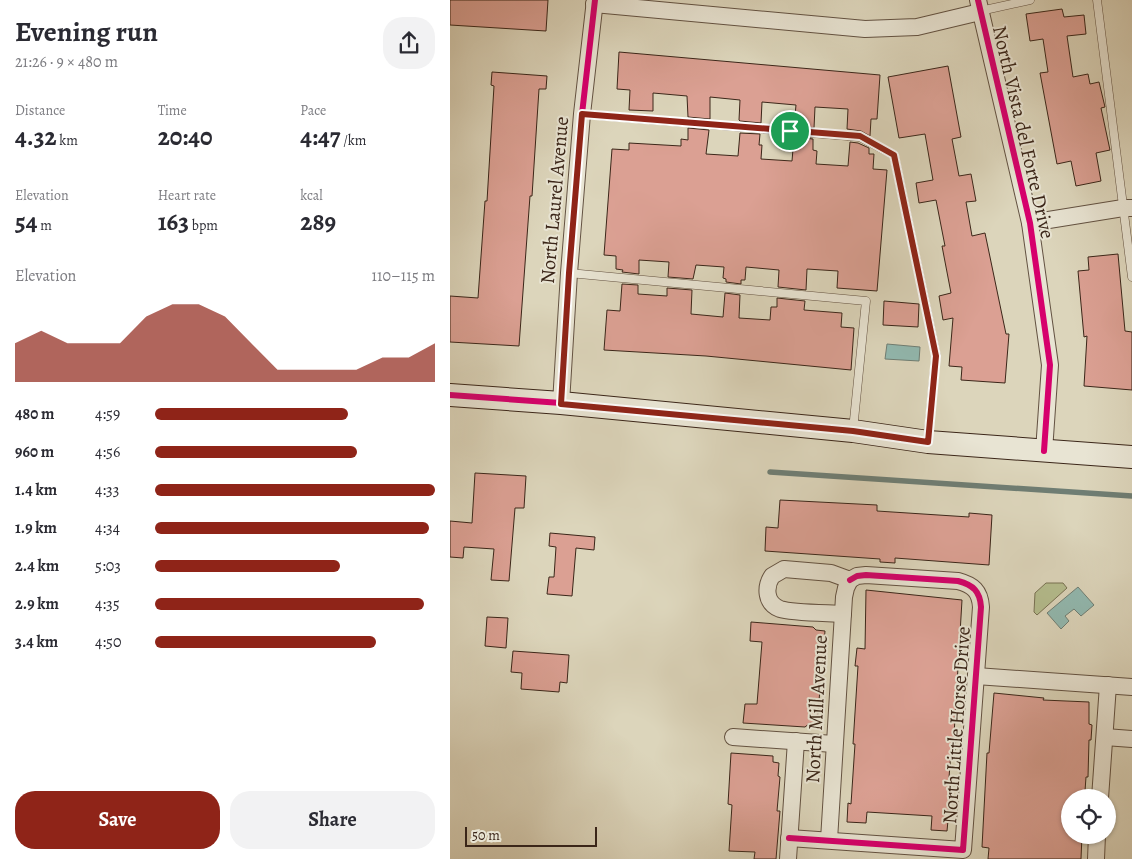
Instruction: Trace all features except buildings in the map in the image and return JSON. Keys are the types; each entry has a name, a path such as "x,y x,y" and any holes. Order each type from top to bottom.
{"main road":[{"path":"450,396 561,404 853,431 928,442 1132,457"}],"street":[{"path":"595,2 864,29 917,27 979,6"},
{"name":"North Laurel Avenue","path":"561,404 582,114 595,2"},
{"name":"North Vista del Forte Drive","path":"979,6 1030,223 1050,365 1044,451"},
{"path":"1030,223 1128,208"},
{"path":"843,614 782,609 770,601 767,588 772,576 784,569 831,573 850,580"},
{"name":"North Little Horse Drive","path":"789,838 829,840 964,855 981,607 979,586 958,582 866,575 857,576 850,580"},
{"name":"North Mill Avenue","path":"829,840 843,614 846,588 850,580"},
{"path":"976,676 1132,687"},
{"path":"1101,789 1108,685"},
{"path":"733,737 834,744"},
{"path":"1105,737 1132,739"},
{"path":"788,859 796,741"},
{"path":"1096,859 1097,844"}],"lane":[{"path":"979,6 1030,0"},
{"path":"1098,0 1128,208 1132,277"},
{"path":"582,114 860,136 894,155 936,356 928,442"},
{"path":"569,273 866,301 853,431"}],"green space":[{"path":"1046,583 1063,583 1067,588 1037,615 1034,612 1035,593"}],"water":[{"path":"887,344 920,347 919,361 885,359"},
{"path":"1078,587 1094,605 1081,616 1074,609 1065,616 1069,621 1061,629 1047,613"}],"waterway":[{"path":"770,472 1132,496"}],"cycle path":[{"path":"450,395 561,403 582,114 595,0"},
{"path":"978,0 1030,223 1050,365 1044,451"},
{"path":"789,838 963,850 981,607 979,597 972,587 958,581 866,575 857,576 850,580"}],"route":[{"path":"582,114 790,131 860,136 894,155 936,356 928,442 853,431 561,404 582,114"}]}
